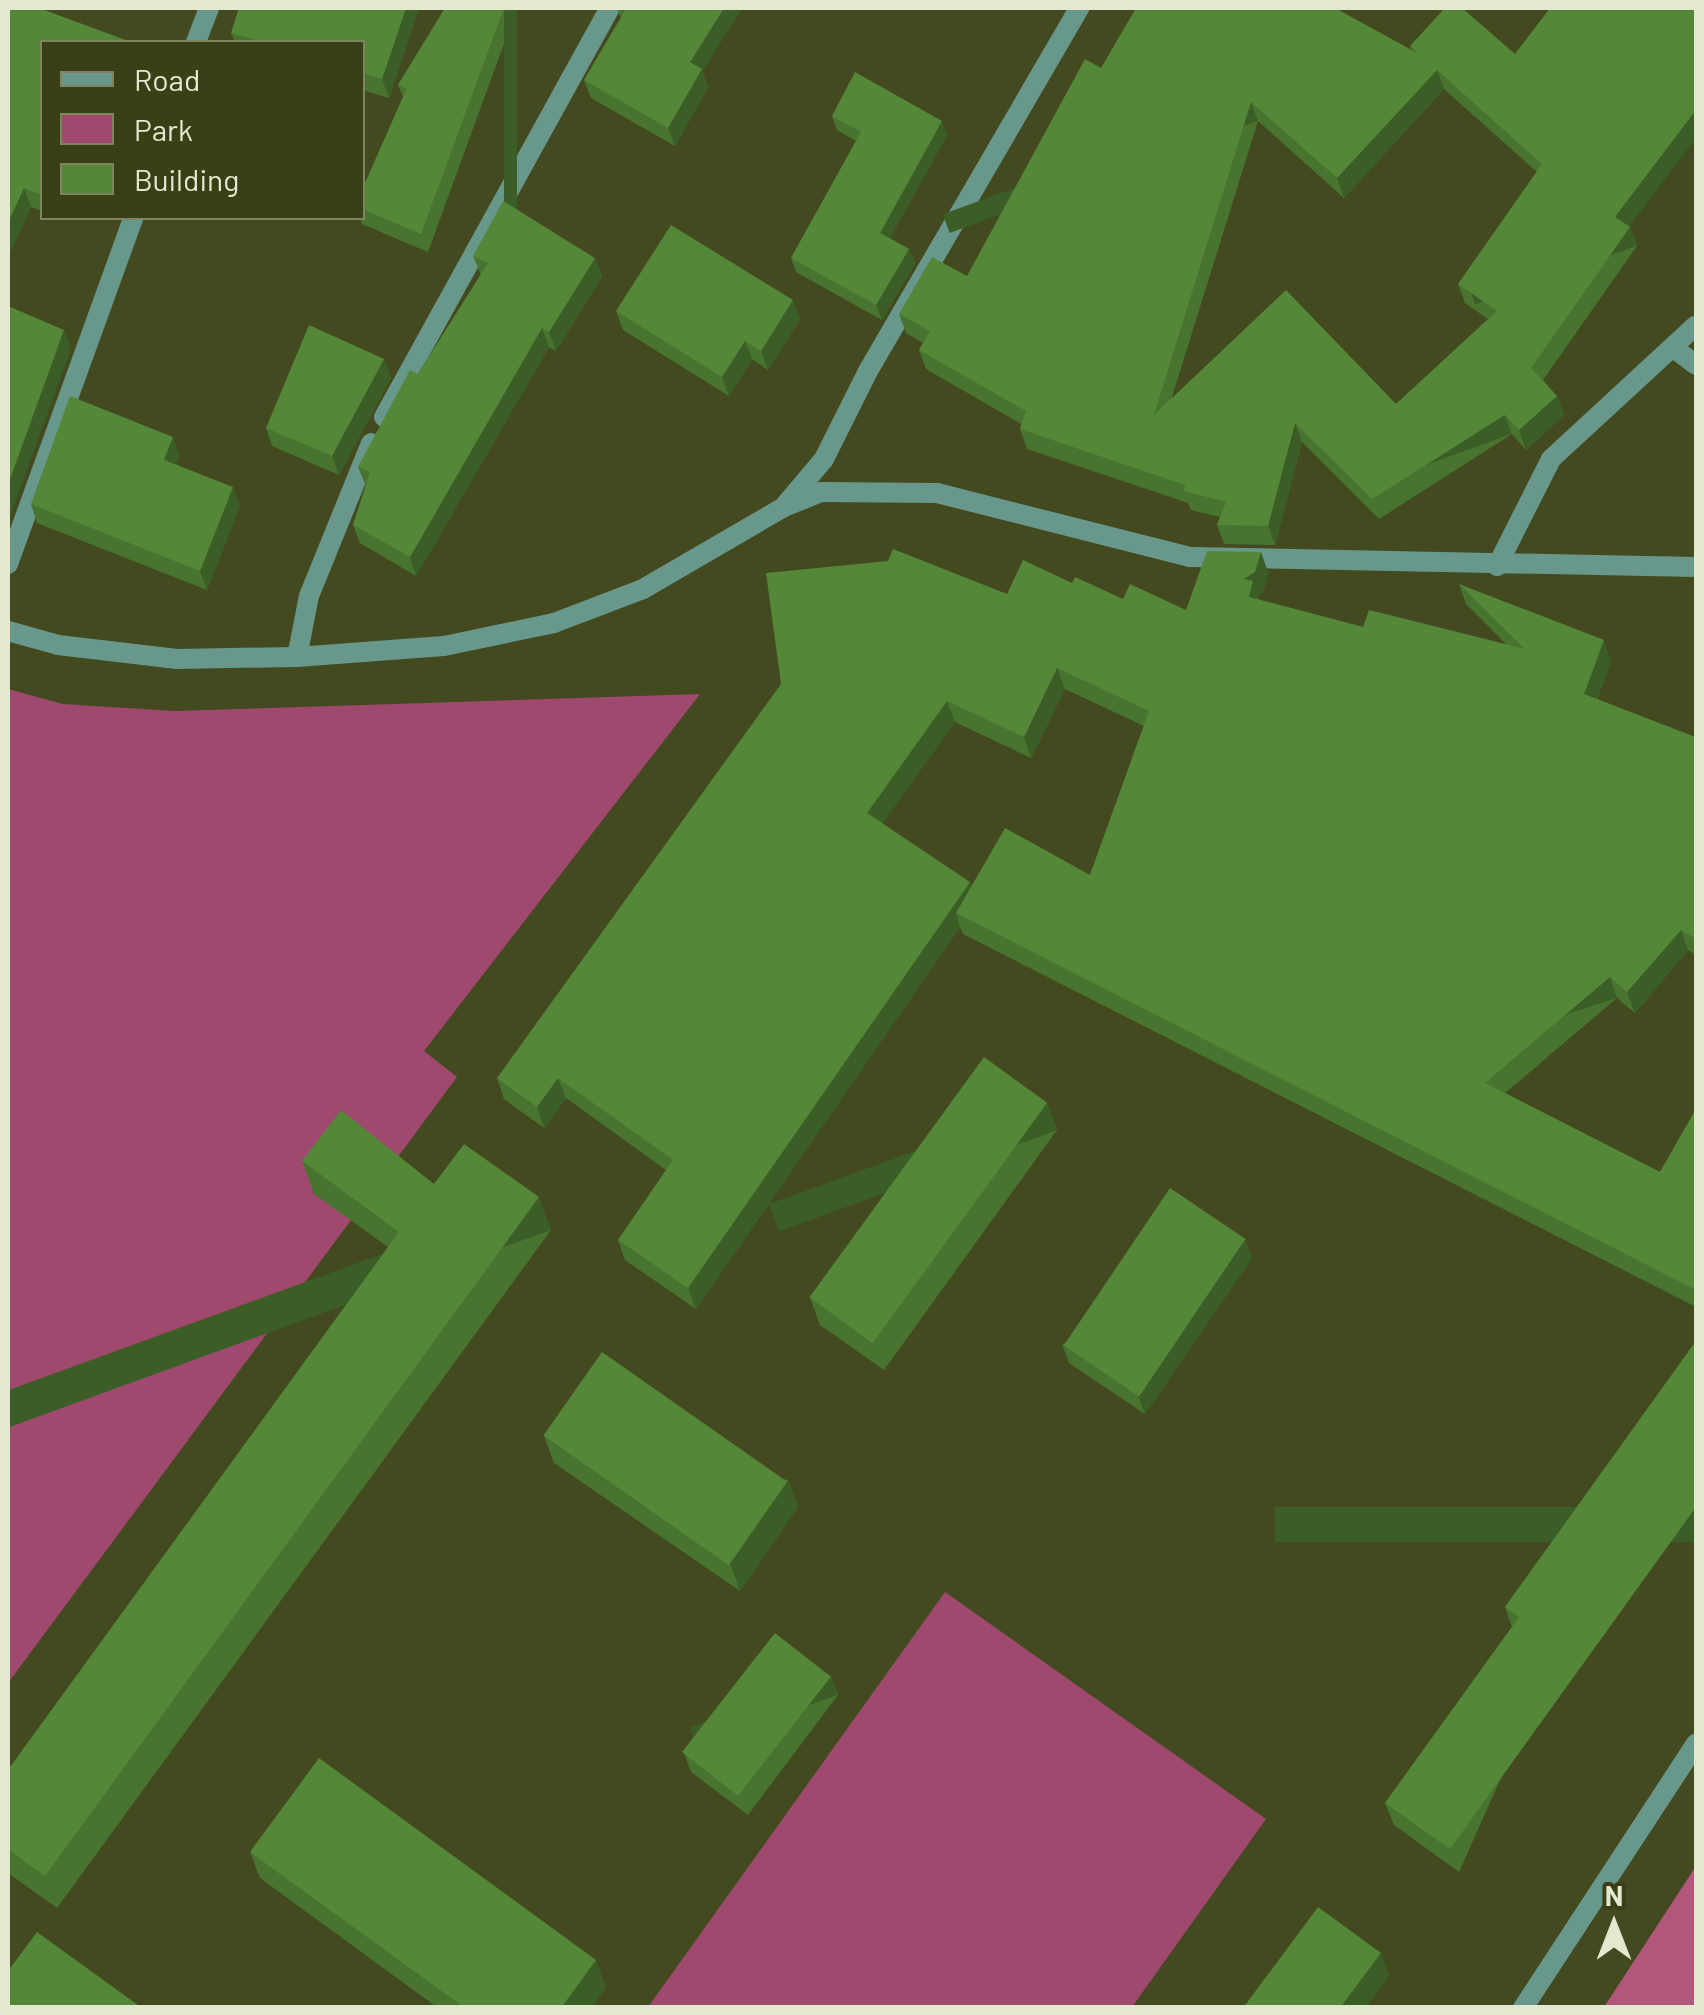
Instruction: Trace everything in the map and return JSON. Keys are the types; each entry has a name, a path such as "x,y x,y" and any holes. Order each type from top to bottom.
{"street":[{"path":"197,40 209,8"},
{"path":"297,658 308,596 355,472 610,8"},
{"path":"784,507 824,460 868,371 1079,8"},
{"path":"8,564 132,220"},
{"path":"1497,566 1551,460 1696,325"},
{"path":"1675,348 1696,365"},
{"path":"8,631 58,644 177,658 297,658 444,646 554,623 643,588 784,507 820,492 937,493 1190,557 1696,567"},
{"path":"1523,2008 1696,1744"}],"green space":[{"path":"8,689 63,704 175,711 700,694 424,1051 457,1077 8,1683"},
{"path":"945,1592 1266,1819 1132,2007 648,2007"}],"shaded area":[{"path":"1696,1866 1696,2007 1604,2007 1606,2004"}],"building":[{"path":"8,8 39,8 126,40 40,40 40,194 24,188 8,223"},
{"path":"239,8 406,8 382,79 365,74 365,40 256,40 231,33"},
{"path":"445,8 504,8 421,234 365,210 365,183 407,88 398,85"},
{"path":"623,8 724,8 690,62 702,69 668,128 584,80 626,9"},
{"path":"1136,8 1335,8 1419,54 1410,46 1445,8 1462,8 1515,54 1550,8 1696,8 1696,110 1615,217 1630,227 1531,368 1557,396 1519,430 1505,415 1372,499 1295,423 1268,526 1217,525 1226,502 1184,491 1185,485 1020,429 1026,411 919,350 930,331 899,314 932,257 967,276 1085,59 1101,68","holes":["1437,70 1542,164 1458,284 1497,311 1396,404 1286,290 1154,415 1251,102 1337,178"]},
{"path":"855,72 942,121 880,233 909,249 876,305 791,258 861,132 832,116"},
{"path":"503,201 595,258 549,332 542,328 410,557 353,525 370,472 358,467 410,370 418,374 488,263 473,256"},
{"path":"671,225 793,300 761,351 745,341 722,377 616,311"},
{"path":"8,306 64,330 8,485"},
{"path":"309,325 384,359 332,456 266,428"},
{"path":"70,396 173,437 164,460 233,487 200,571 31,504"},
{"path":"893,549 1007,594 1023,560 1072,583 1075,577 1123,599 1130,584 1186,610 1207,551 1261,552 1255,572 1244,579 1253,581 1249,597 1363,627 1369,610 1525,649 1459,584 1604,640 1584,694 1695,737 1696,727 1696,939 1681,930 1627,992 1610,977 1485,1083 1660,1172 1696,1109 1696,1290 956,913 1005,828 1090,875 1149,711 1057,668 1024,737 947,701 867,813 970,882 688,1288 618,1240 673,1160 558,1078 537,1107 497,1078 781,684 766,573 888,561"},
{"path":"984,1057 1047,1103 873,1343 809,1297"},
{"path":"341,1110 434,1184 464,1144 539,1197 45,1876 8,1849 8,1770 399,1232 302,1161"},
{"path":"1170,1188 1245,1239 1139,1396 1064,1346"},
{"path":"1696,1341 1696,1507 1450,1849 1385,1803 1519,1617 1505,1607"},
{"path":"602,1352 787,1482 729,1565 543,1436"},
{"path":"775,1633 831,1677 738,1796 682,1752"},
{"path":"319,1758 596,1960 561,2008 465,2008 250,1852"},
{"path":"1318,1907 1381,1953 1340,2008 1243,2008"},
{"path":"37,1932 142,2008 8,2008 8,1971"}]}
